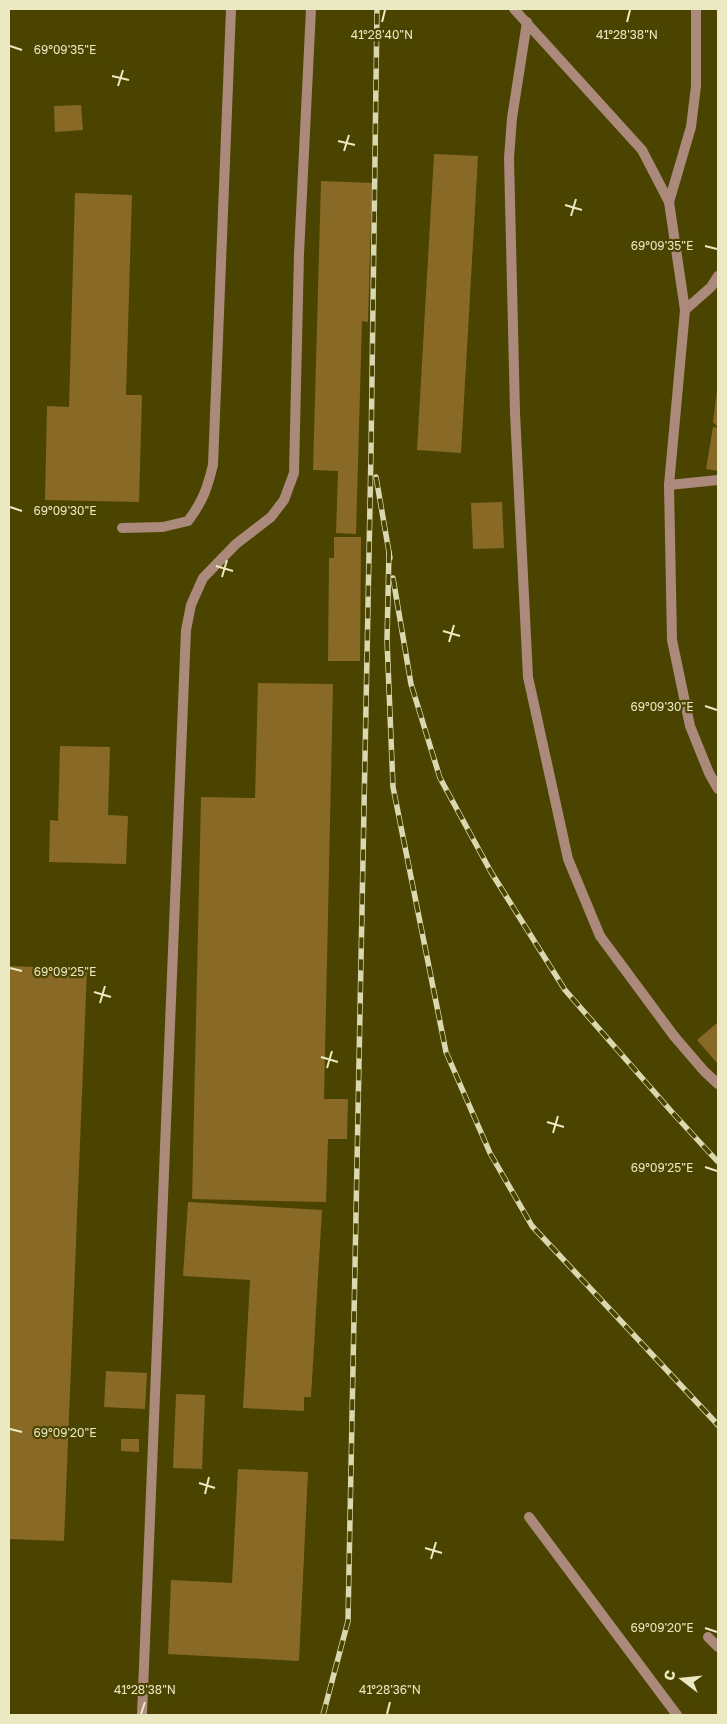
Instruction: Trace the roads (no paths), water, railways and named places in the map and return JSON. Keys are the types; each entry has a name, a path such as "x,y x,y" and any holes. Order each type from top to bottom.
{"street":[{"path":"122,528 163,526 188,520 201,503 213,465 230,9"},
{"path":"142,1715 185,637 191,605 203,578 236,544 271,518 284,500 294,473 299,254 311,9"},
{"path":"514,9 642,150 669,202 685,310 669,485 672,640 690,726 709,773 718,789"},
{"path":"669,202 691,127 696,86 696,9"},
{"path":"527,22 512,118 509,158 515,413 528,677 568,859 600,936 674,1036 704,1071 718,1084"},
{"path":"685,310 711,287 718,276"},
{"path":"669,485 718,480"},
{"path":"529,1517 677,1715"},
{"path":"708,1637 718,1647"}],"railway":[{"path":"323,1715 348,1621 371,453 377,9"},
{"path":"376,477 390,558"},
{"path":"389,552 387,640 393,787 446,1052 490,1153 532,1226 718,1425"},
{"path":"393,578 411,684 440,778 491,872 565,990 718,1162"}]}
